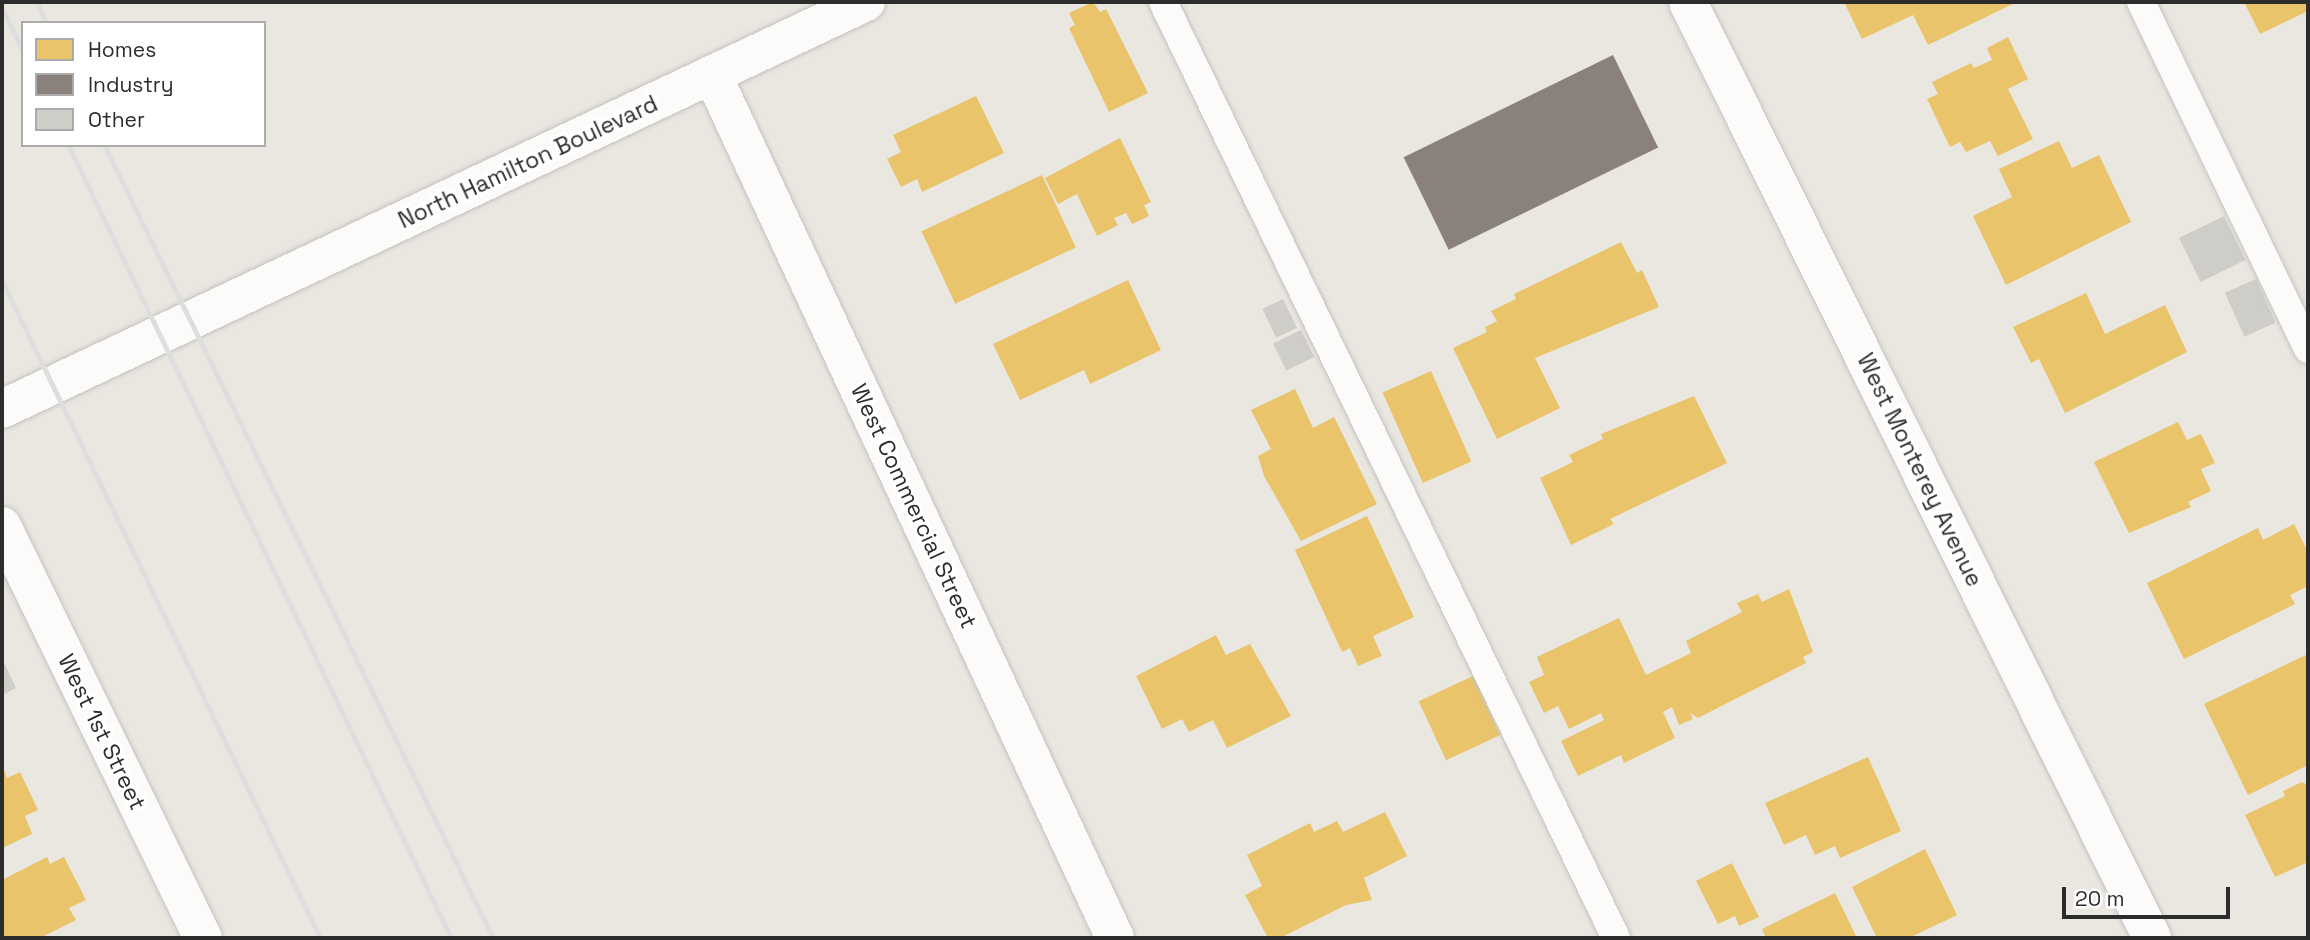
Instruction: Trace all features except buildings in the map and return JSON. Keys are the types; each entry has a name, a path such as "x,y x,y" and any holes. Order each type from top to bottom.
{"street":[{"name":"North Hamilton Boulevard","path":"2,409 866,2"},
{"name":"West Monterey Avenue","path":"1688,2 2152,938"},
{"name":"West Commercial Street","path":"712,74 1115,938"},
{"name":"West 1st Street","path":"2,526 203,938"}],"lane":[{"path":"1163,2 1616,938"},
{"path":"2141,2 2308,349"}],"railway":[{"path":"37,2 45,21"},
{"path":"2,8 21,47"},
{"path":"69,147 451,938"},
{"path":"105,147 493,938"},
{"path":"2,281 320,938"}]}
